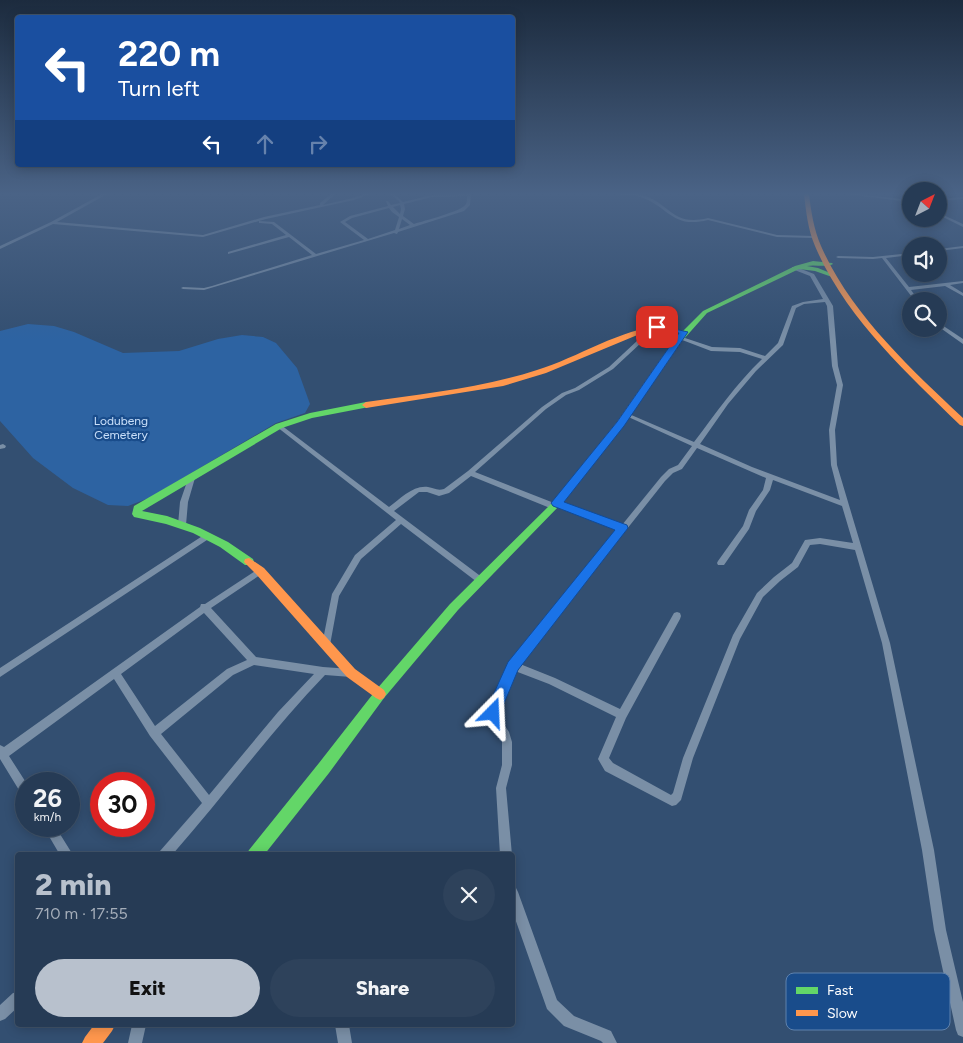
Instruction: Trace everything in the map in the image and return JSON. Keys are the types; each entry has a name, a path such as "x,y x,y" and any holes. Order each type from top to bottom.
{"main road":[{"path":"817,243 847,296 866,321 963,422"},
{"path":"820,243 829,264"},
{"path":"256,852 380,694 454,607 554,505 627,415 682,335 705,312 797,267 813,263 829,264"},
{"path":"797,267 816,269 829,264"},
{"path":"380,694 351,673 260,572 236,552 182,525 153,516 137,514 137,509 279,426 324,411 464,391 512,381 650,328 663,328 682,335"},
{"path":"91,1043 104,1027"}],"street":[{"path":"230,253 265,243"},
{"path":"297,243 315,255"},
{"path":"183,288 204,289 213,287 360,243"},
{"path":"947,249 963,247"},
{"path":"829,264 902,255"},
{"path":"884,258 910,292"},
{"path":"797,267 812,276 830,306 840,386 832,430 834,465 886,643 928,850 940,930 950,973"},
{"path":"908,289 963,282"},
{"path":"946,285 963,296"},
{"path":"506,852 501,788 507,765 507,742 505,735 494,719 493,713 513,666 668,473 680,467 726,403 781,344 794,307 803,303 826,300"},
{"path":"390,510 418,490 427,489 434,492 443,492 470,473 544,408 564,394 584,385 611,368 640,341 650,328"},
{"path":"947,331 963,342"},
{"path":"682,335 711,349 740,350 766,358"},
{"path":"627,415 770,477 845,504"},
{"path":"279,426 480,580"},
{"path":"470,473 554,505 623,528"},
{"path":"721,563 746,527 753,510 766,490 770,477"},
{"path":"182,525 184,502 191,478"},
{"path":"326,645 335,596 353,564 358,557 401,520"},
{"path":"0,673 207,536"},
{"path":"677,616 622,714 604,756 604,763 668,800 676,799 688,758 736,638 760,595 795,566 808,542 820,541 857,547"},
{"path":"15,774 1,752 115,673 204,607 260,572"},
{"path":"204,607 254,661"},
{"path":"154,734 230,672 254,661 351,673"},
{"path":"513,666 552,681 622,714"},
{"path":"167,852 277,720 323,671"},
{"path":"115,673 154,734 209,803"},
{"path":"55,837 65,852"},
{"path":"515,900 552,1004 569,1022 606,1036 610,1043"},
{"path":"950,973 963,1030"},
{"path":"0,1014 15,1001"},
{"path":"135,1043 139,1027"},
{"path":"342,1027 345,1043"}],"green space":[{"name":"Lodubeng Cemetery","path":"28,324 54,326 74,332 123,353 179,351 218,339 242,335 263,337 276,343 297,368 310,404 305,413 276,423 149,498 128,506 108,505 73,488 33,458 0,421 0,331"}],"traffic: fast":[{"path":"680,338 705,312 800,266 813,263 830,264"},
{"path":"797,267 816,269 832,275"},
{"path":"249,562 224,545 196,530 167,520 137,514 137,509 279,426 310,416 366,405"},
{"path":"256,852 380,694 454,607 557,503 588,464"}],"traffic: slow":[{"path":"817,243 830,270 845,294 863,317 902,363 963,423"},
{"path":"366,405 500,384 543,371 646,329 662,328 684,332"},
{"path":"588,464 620,424 680,338"},
{"path":"249,562 260,571 351,673 380,694"},
{"path":"91,1043 104,1027"}],"route":[{"path":"493,713 493,708 513,666 623,528 556,503 638,400 684,332 657,327"}]}
